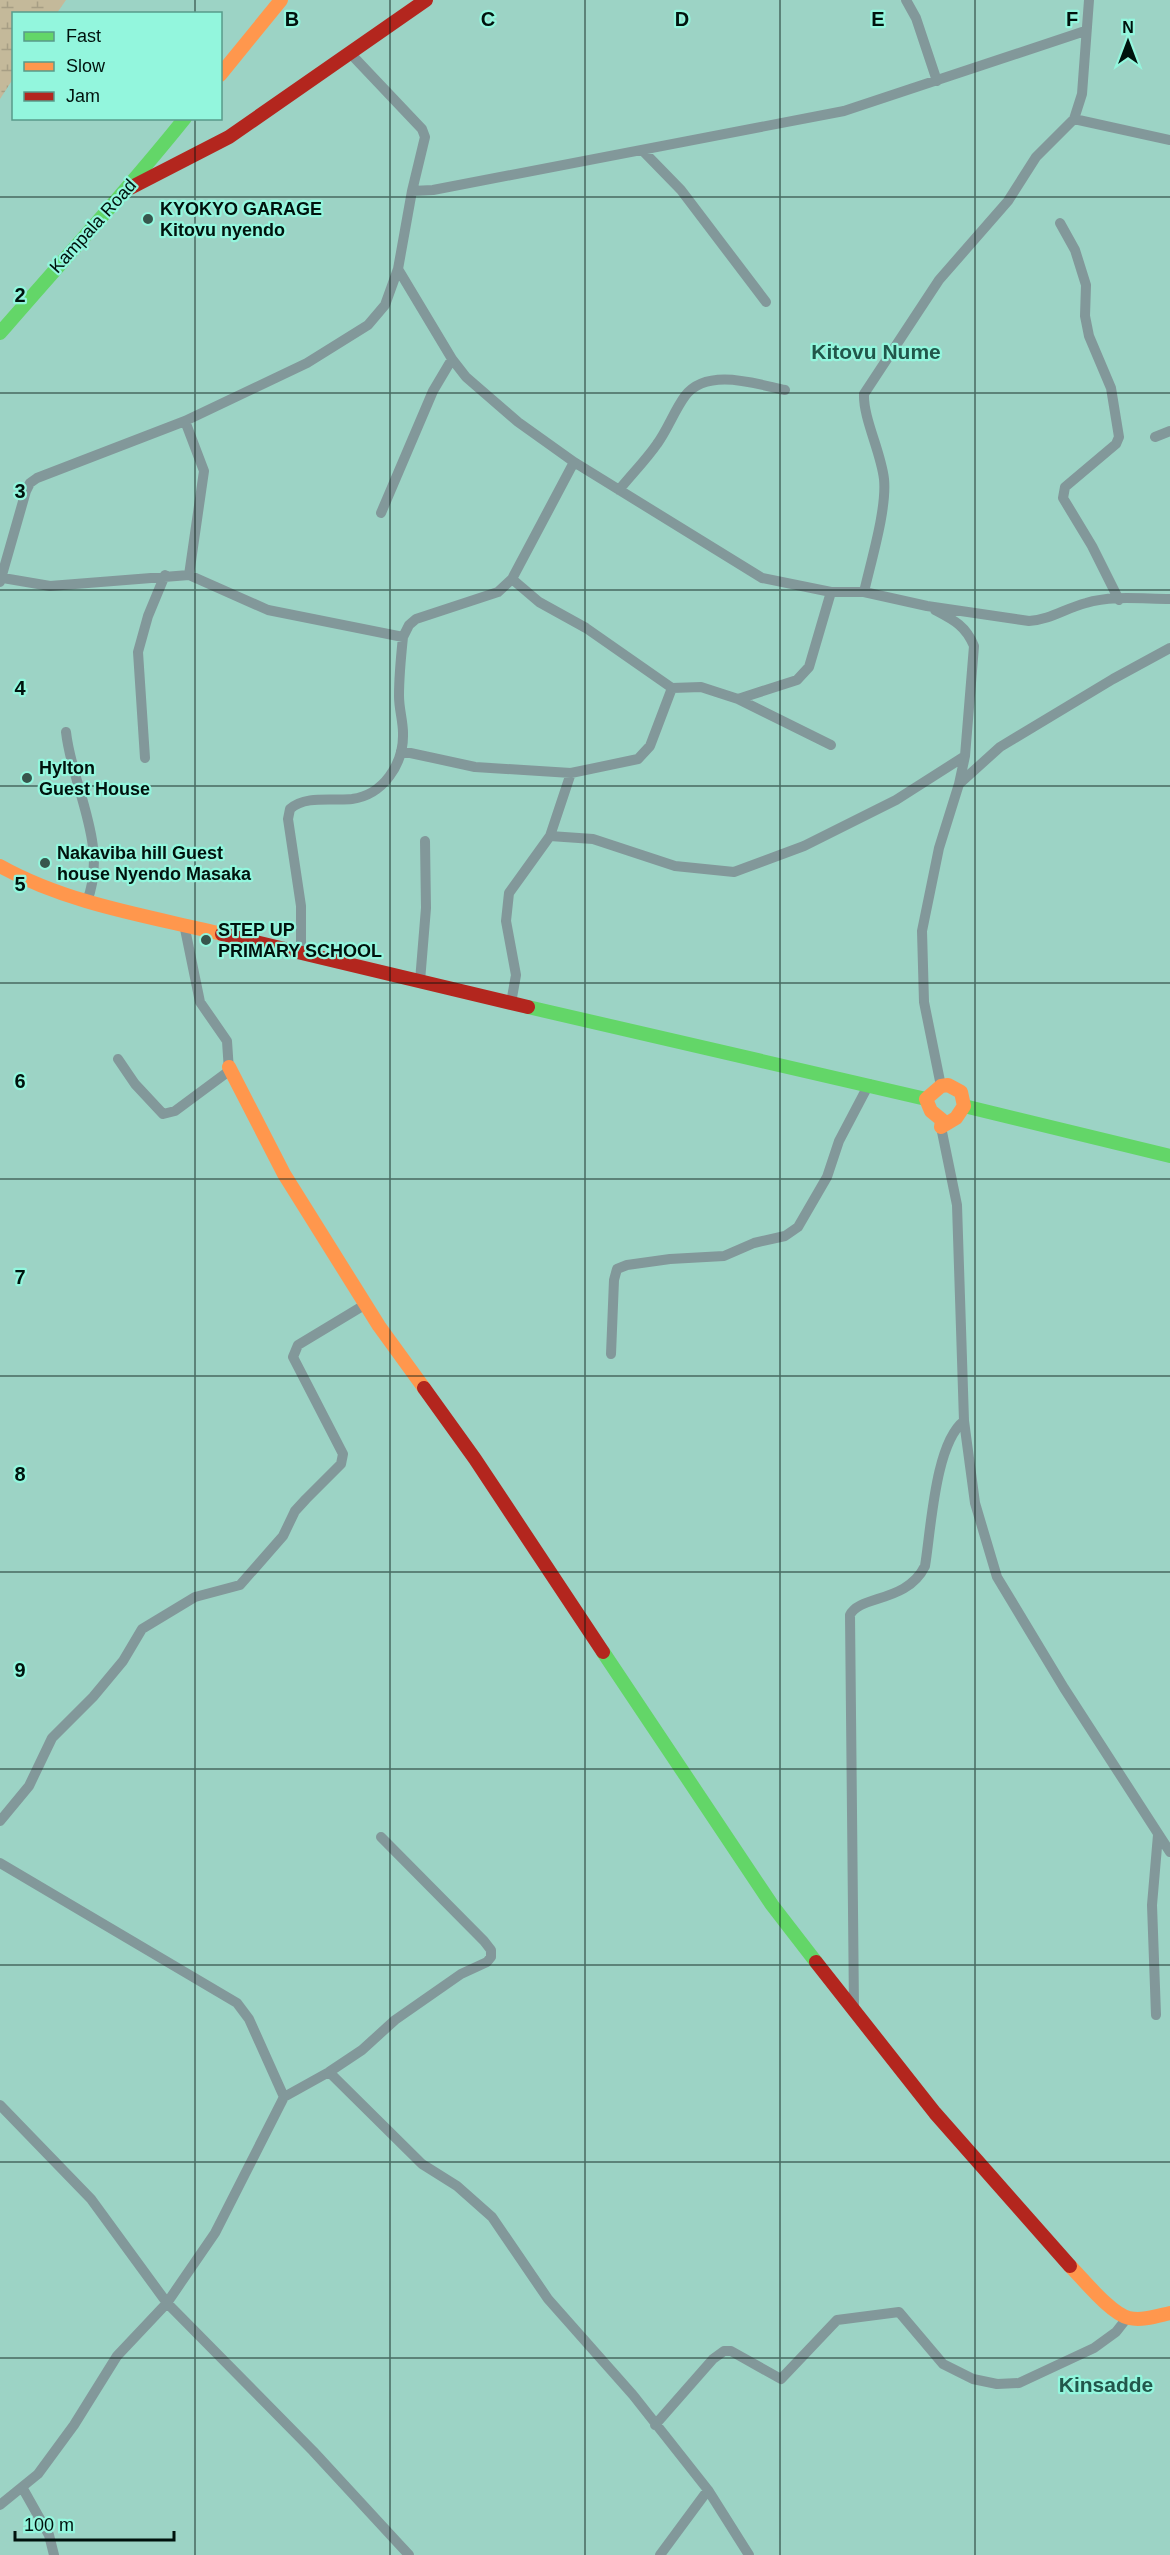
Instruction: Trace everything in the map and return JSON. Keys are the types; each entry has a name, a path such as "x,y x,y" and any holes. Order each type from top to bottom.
{"street":[{"path":"222,73 281,0"},
{"path":"127,190 229,137 426,0"},
{"path":"906,0 916,18 937,81"},
{"path":"864,592 884,487 875,435 864,405 864,394 939,280 1008,201 1036,157 1074,119 1082,94 1084,31 1089,0"},
{"path":"412,191 433,190 643,152 844,111 1084,31"},
{"path":"349,52 422,129 425,144 412,191 398,269 385,305 368,325 307,363 185,421 45,474 30,483 1,580 50,586 165,575 189,575 267,610 403,637"},
{"path":"1074,119 1170,140"},
{"name":"Kampala Road","path":"0,333 106,208 127,190 183,120"},
{"path":"643,152 681,190 766,302"},
{"path":"1060,223 1075,250 1086,285 1085,316 1089,336 1111,388 1119,437 1116,444 1065,487 1063,498 1092,546 1119,600"},
{"path":"398,269 452,359 466,377 518,422 574,462 762,578 831,592 864,592 927,606 1029,621 1051,617 1086,603 1170,599"},
{"path":"381,513 433,392 452,359"},
{"path":"619,490 657,444 685,396 695,387 720,381 741,380 785,390"},
{"path":"185,421 204,471 189,575"},
{"path":"1155,437 1170,431"},
{"path":"301,952 301,906 288,819 290,809 303,802 354,799 372,794 385,784 401,751 403,734 399,691 403,637 409,625 417,619 498,592 512,579 574,462"},
{"path":"145,758 138,652 148,616 165,575"},
{"path":"512,579 539,602 586,628 672,688 701,687 738,699 831,745"},
{"path":"738,699 797,680 804,674 809,667 831,592"},
{"path":"927,606 961,624 970,634 974,646 965,756 959,784 939,848 922,931 924,1002 941,1086"},
{"path":"959,784 1000,747 1113,679 1170,648"},
{"path":"401,751 475,767 571,773 638,759 650,746 672,688"},
{"path":"66,732 71,768 89,823 94,884 87,901"},
{"path":"550,836 593,839 675,866 734,872 804,846 896,800 965,756"},
{"path":"511,1003 516,961 506,909 509,893 550,836 571,773"},
{"path":"420,981 426,908 425,841"},
{"path":"0,866 27,881 87,901 511,1003 926,1099"},
{"path":"184,924 200,1002 227,1041 229,1067 284,1174 366,1304 475,1459 772,1905 935,2113 1057,2253 1110,2307 1127,2318 1144,2319 1170,2313"},
{"path":"118,1059 135,1084 163,1114 175,1111 198,1092 225,1077 229,1067"},
{"path":"611,1354 614,1280 617,1269 627,1265 670,1259 724,1256 798,1227 827,1177 839,1141 869,1084"},
{"path":"926,1099 941,1086 955,1088 961,1092 964,1106 956,1118 941,1127"},
{"path":"926,1099 931,1111 942,1120 941,1127 957,1205 964,1421 975,1503 997,1577 1170,1852"},
{"path":"964,1106 1170,1156"},
{"path":"0,1821 29,1786 52,1738 93,1697 123,1661 142,1629 195,1597 240,1585 283,1536 296,1511 306,1498 341,1464 343,1454 293,1357 298,1345 366,1304"},
{"path":"854,2009 850,1615 860,1606 910,1588 920,1577 925,1566 943,1455 953,1434 964,1421"},
{"path":"1156,2015 1152,1905 1158,1835"},
{"path":"0,2505 38,2474 74,2425 117,2356 167,2303 215,2233 284,2097 329,2072 362,2050 395,2020 461,1974 487,1962 491,1957 491,1950 484,1941 381,1837"},
{"path":"0,1863 237,2003 249,2019 284,2097"},
{"path":"329,2072 422,2164 457,2186 492,2217 548,2299 633,2395 708,2490 749,2555"},
{"path":"0,2105 91,2199 167,2303 313,2451 410,2555"},
{"path":"655,2425 713,2359 724,2351 731,2351 781,2379 802,2360 829,2327 847,2317 899,2312 943,2364 973,2379 997,2384 1019,2383 1094,2348 1116,2332 1127,2318"},
{"path":"22,2487 49,2535 54,2555"},
{"path":"660,2555 708,2490"}],"green space":[{"path":"0,0 66,0 58,12 12,12 12,81 0,99"}],"traffic: fast":[{"path":"0,333 117,200 183,120"},
{"path":"528,1007 926,1099"},
{"path":"964,1106 1170,1156"},
{"path":"603,1652 772,1905 816,1962"}],"traffic: slow":[{"path":"222,73 281,0"},
{"path":"0,866 53,890 109,908 222,934"},
{"path":"229,1067 284,1174 379,1326 424,1388"},
{"path":"948,1085 961,1092 964,1106 956,1118 941,1127 942,1120 931,1111 926,1099 941,1086 948,1085"},
{"path":"1070,2266 1106,2303 1122,2315 1139,2319 1170,2313"}],"traffic: jam":[{"path":"130,188 229,137 426,0"},
{"path":"222,934 528,1007"},
{"path":"424,1388 475,1459 603,1652"},
{"path":"816,1962 935,2113 1070,2266"}],"place":[{"name":"KYOKYO GARAGE Kitovu nyendo","path":"148,219"},
{"name":"Hylton Guest House","path":"27,778"},
{"name":"Nakaviba hill Guest house Nyendo Masaka","path":"45,863"},
{"name":"STEP UP PRIMARY SCHOOL","path":"206,940"}],"district":[{"name":"Kitovu Nume","path":"876,352"},
{"name":"Kinsadde","path":"1106,2385"}]}
